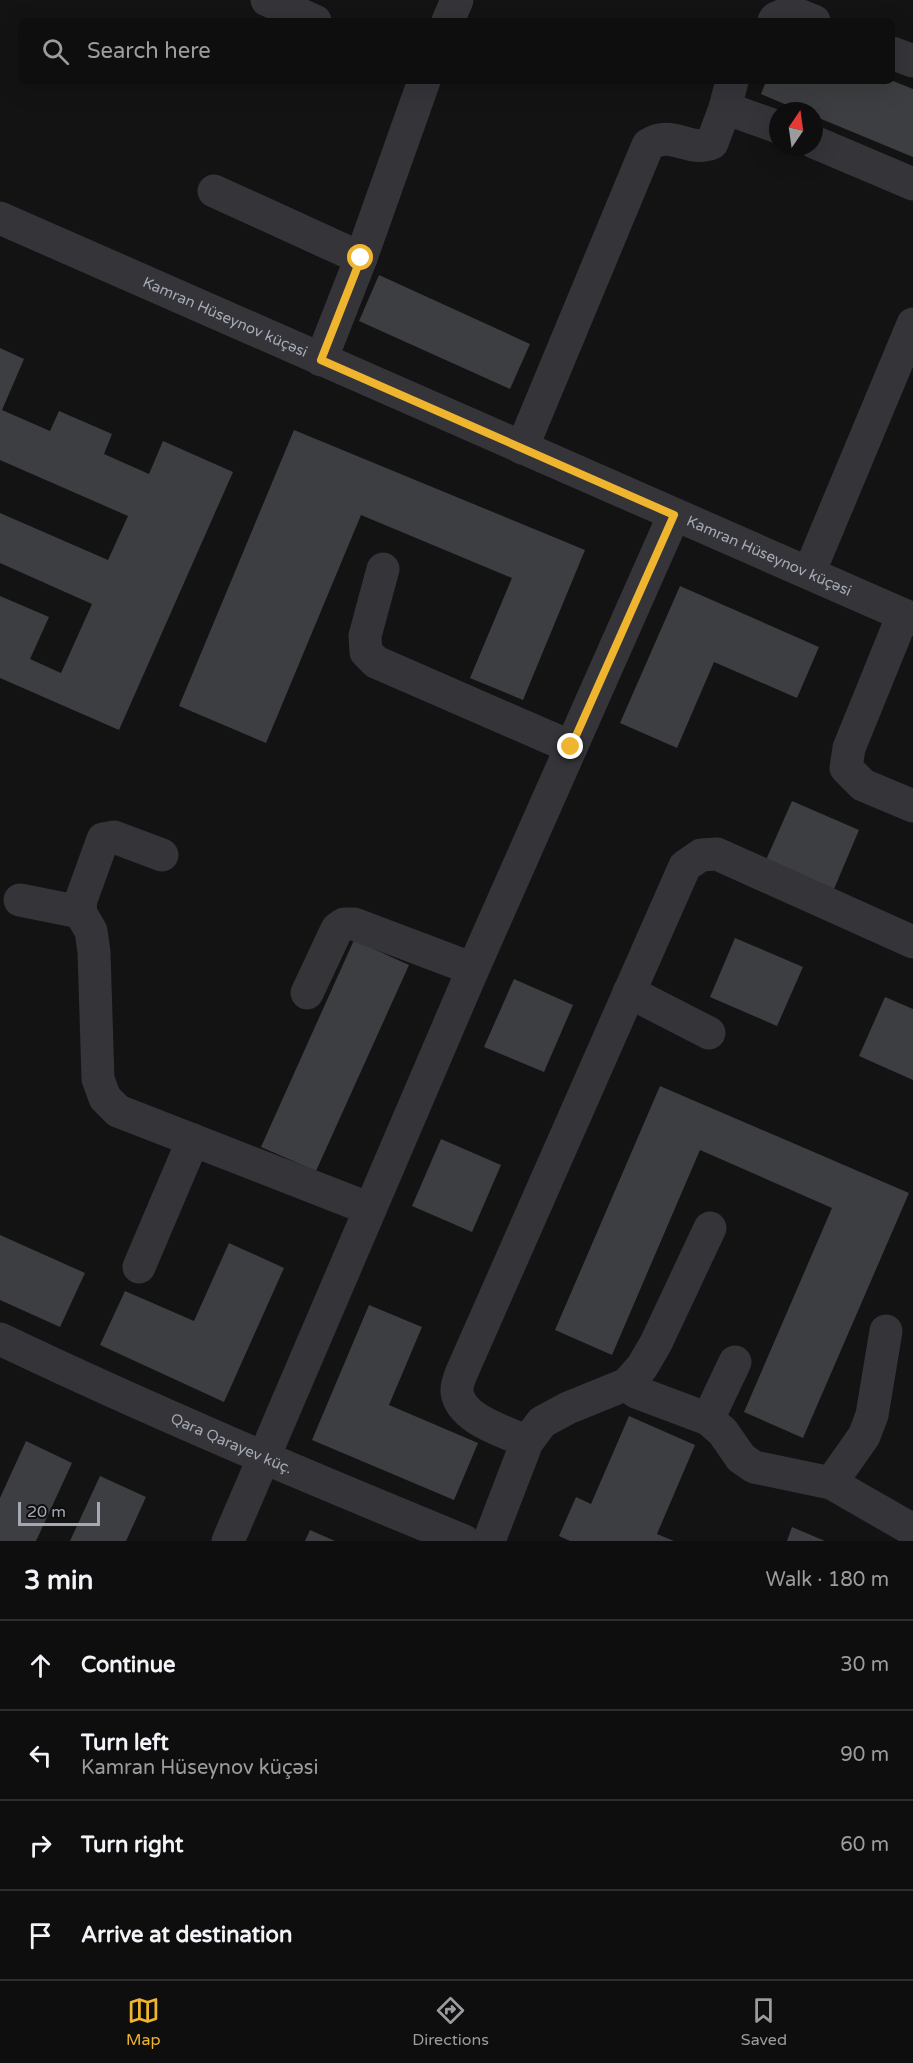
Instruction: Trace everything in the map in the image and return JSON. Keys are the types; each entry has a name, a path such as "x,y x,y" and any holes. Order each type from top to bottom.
{"street":[{"path":"267,0 308,18"},
{"path":"449,18 457,0"},
{"path":"756,18 764,0"},
{"path":"776,18 791,12 806,18"},
{"path":"895,54 913,61"},
{"path":"321,360 361,258 423,84"},
{"path":"522,448 648,145 658,138 702,147 712,143 733,101 749,84"},
{"path":"733,101 769,122"},
{"path":"823,146 913,184"},
{"path":"214,191 361,258"},
{"name":"Kamran Hüseynov küçəsi","path":"0,218 908,617"},
{"path":"809,573 913,324"},
{"path":"228,1541 474,969 674,515"},
{"path":"383,569 365,636 366,652 376,662 571,747"},
{"path":"908,617 849,748 846,768 863,785 913,806"},
{"path":"162,855 114,837 104,839 81,900 80,912 91,931 98,1080 105,1098 118,1111 370,1209"},
{"path":"527,1442 471,1416 460,1402 456,1390 684,866 700,855 717,854 913,942"},
{"path":"20,900 80,912"},
{"path":"307,993 337,929 344,924 354,924 474,969"},
{"path":"629,992 710,1033"},
{"path":"139,1267 193,1140"},
{"path":"489,1541 527,1442 542,1422 568,1408 627,1384 642,1367 656,1343 710,1228"},
{"path":"831,1483 864,1436 872,1415 886,1330"},
{"name":"Qara Qarayev küç.","path":"0,1339 263,1459 464,1541"},
{"path":"708,1419 735,1362"},
{"path":"627,1384 636,1392 708,1419 723,1432 741,1458 754,1467 831,1483 913,1530"}],"building":[{"path":"895,82 913,89 913,157 823,120 823,102 780,102 761,94 765,84 895,84"},
{"path":"379,275 530,344 510,389 359,321"},
{"path":"0,348 24,359 2,410 50,431 59,411 112,434 104,454 149,474 163,441 233,472 119,730 0,678 0,596 49,617 30,659 61,673 92,604 0,563 0,513 108,560 128,516 0,460"},
{"path":"294,430 585,550 523,700 470,678 512,578 361,515 266,743 179,706"},
{"path":"680,586 819,647 797,698 714,662 677,748 620,723"},
{"path":"792,801 859,830 834,889 766,860"},
{"path":"735,938 803,967 777,1026 710,997"},
{"path":"354,940 409,965 316,1171 261,1147"},
{"path":"514,979 573,1005 544,1072 484,1047"},
{"path":"885,997 913,1009 913,1080 859,1056"},
{"path":"660,1086 909,1193 803,1438 744,1412 832,1208 700,1150 612,1355 555,1330"},
{"path":"441,1139 501,1165 472,1232 412,1206"},
{"path":"0,1235 85,1273 60,1327 0,1300"},
{"path":"229,1243 284,1268 224,1402 100,1345 125,1291 194,1321"},
{"path":"369,1305 422,1327 389,1405 478,1443 454,1500 312,1440"},
{"path":"629,1416 695,1445 657,1534 674,1541 570,1541 559,1536 576,1497 591,1504"},
{"path":"26,1441 72,1463 36,1541 0,1541 0,1498"},
{"path":"100,1476 146,1497 126,1541 70,1541"},
{"path":"792,1527 825,1541 787,1541"},
{"path":"310,1530 335,1541 305,1541"}],"route":[{"path":"361,258 321,360 674,515 571,747"}]}
